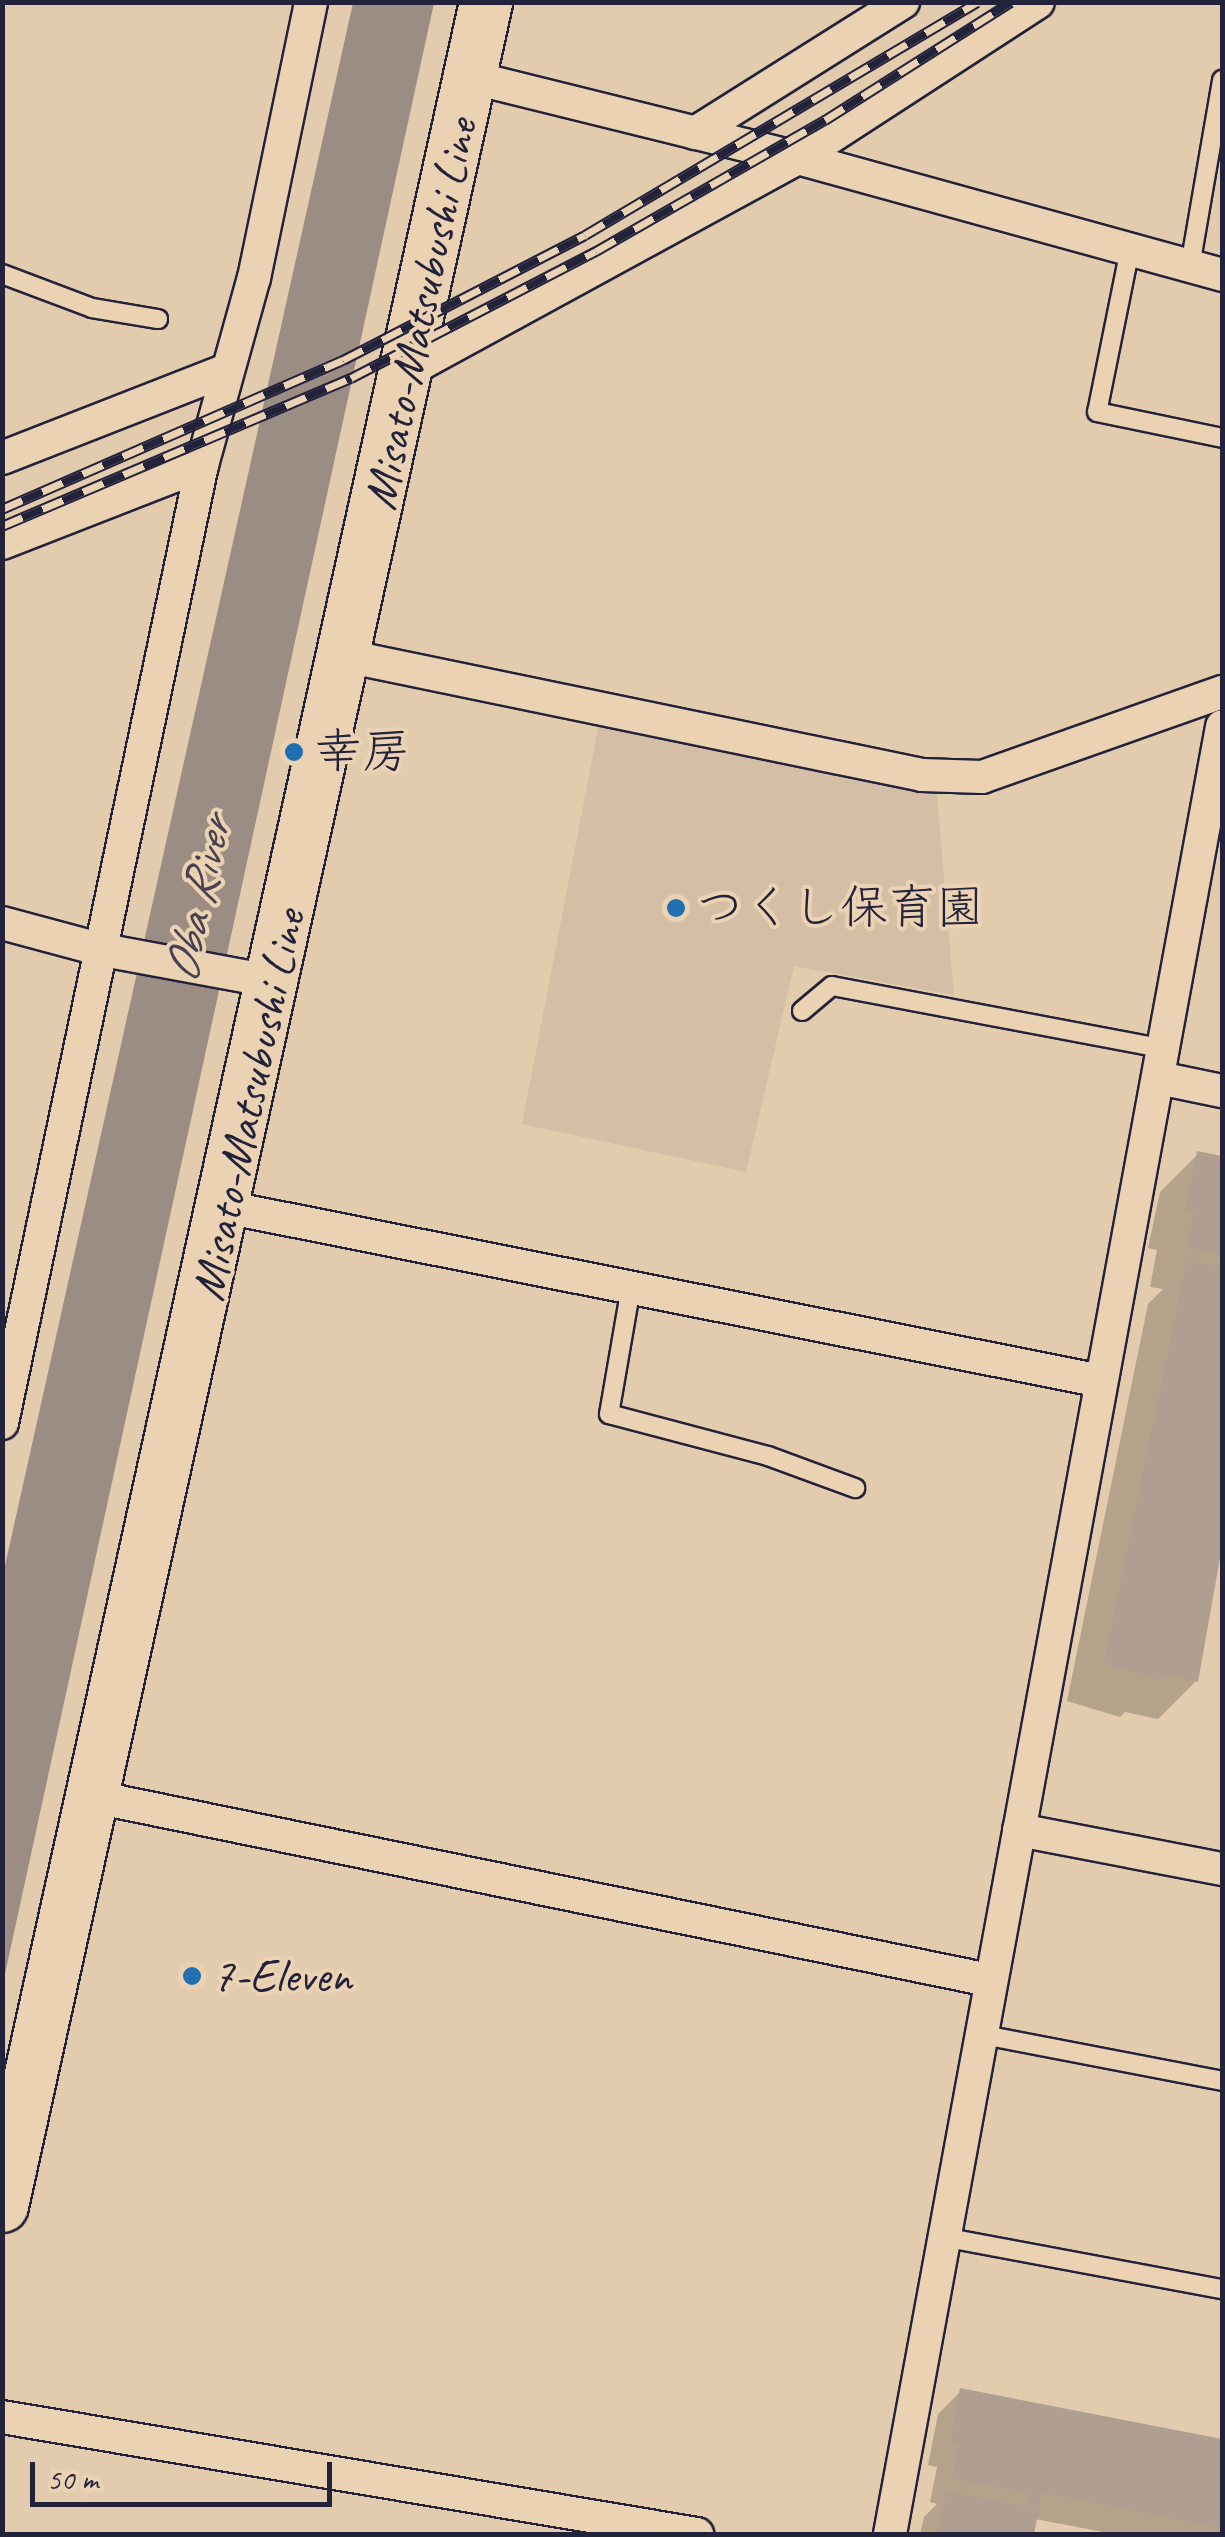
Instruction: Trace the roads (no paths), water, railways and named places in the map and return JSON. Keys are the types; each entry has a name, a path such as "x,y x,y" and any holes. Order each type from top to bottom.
{"main road":[{"name":"Misato-Matsubushi Line","path":"2,2206 10,2140 95,1797 225,1207 260,979 346,656 486,2"}],"street":[{"path":"2,1423 116,953 202,465 254,278 311,2"},
{"path":"695,133 902,2"},
{"path":"409,370 798,158 1038,2"},
{"path":"470,77 798,158 1222,275"},
{"path":"2,458 226,370"},
{"path":"2,543 202,465"},
{"path":"346,656 922,775 982,777 1222,692"},
{"path":"890,2534 979,2034 1161,1064 1208,883 1222,726"},
{"path":"2,922 116,953 260,979"},
{"path":"1161,1064 1222,1091"},
{"path":"225,1207 1101,1381"},
{"path":"95,1797 989,1980"},
{"path":"1020,1830 1222,1869"},
{"path":"2,2416 698,2534"}],"lane":[{"path":"1190,266 1222,80"},
{"path":"1130,249 1097,412 1222,438"},
{"path":"2,274 92,308 158,319"},
{"path":"802,1011 832,986 1161,1064"},
{"path":"631,1288 608,1414 768,1456 855,1488"},
{"path":"979,2034 1222,2081"},
{"path":"944,2236 1222,2289"}],"water":[{"name":"Oba River","path":"353,3 434,3 3,1983 2,1579"}],"railway":[{"path":"2,509 343,360 585,235 977,2"},
{"path":"2,526 351,378 596,251 825,120 1011,2"}],"place":[{"name":"幸房","path":"294,752"},
{"name":"つくし保育園","path":"676,908"},
{"name":"7-Eleven","path":"192,1976"}]}
